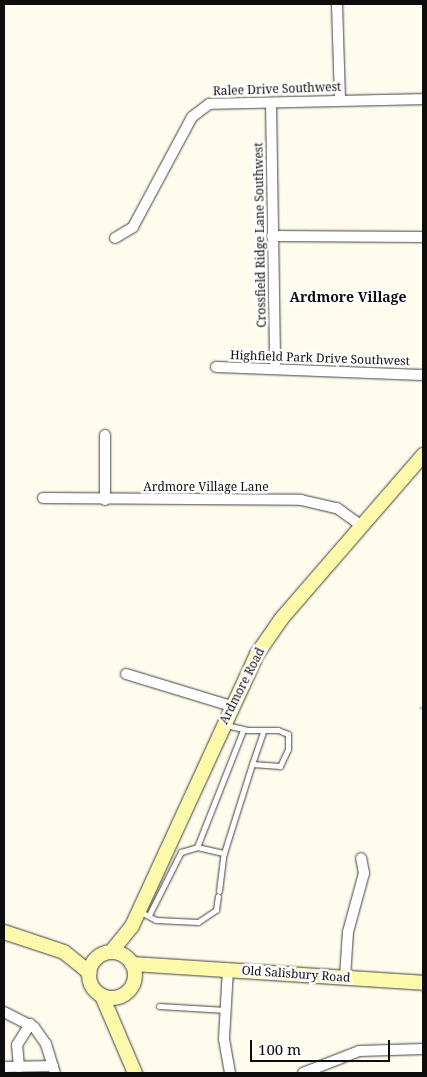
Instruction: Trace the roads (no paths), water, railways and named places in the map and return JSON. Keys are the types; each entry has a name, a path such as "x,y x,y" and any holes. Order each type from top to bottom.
{"street":[{"path":"338,4 340,99"},
{"name":"Ralee Drive Southwest","path":"115,238 133,228 192,117 202,109 217,103 271,103 340,99 423,99"},
{"name":"Crossfield Ridge Lane Southwest","path":"271,103 275,366"},
{"path":"272,236 423,237"},
{"name":"Highfield Park Drive Southwest","path":"216,367 275,366 423,375"},
{"path":"105,500 106,435"},
{"name":"Ardmore Road","path":"106,954 144,913 223,724 257,654 282,618 423,455"},
{"name":"Ardmore Village Lane","path":"43,498 105,500 301,500 337,508 362,526"},
{"path":"126,674 231,706"},
{"path":"345,977 348,932 364,873 361,858"},
{"name":"Ardmore Road","path":"130,961 132,926"},
{"name":"Old Salisbury Road","path":"4,932 64,952 106,954 130,961 168,966 423,983"},
{"name":"Old Salisbury Road","path":"64,952 90,973 92,986 102,996 118,1029 135,1073"},
{"path":"90,973 106,954"},
{"path":"118,1029 122,996 135,979 130,961"},
{"name":"Old Salisbury Road","path":"135,979 168,966"},
{"path":"228,969 225,1052 230,1073"},
{"path":"102,996 122,996"},
{"path":"4,1012 30,1024 46,1044 54,1070 4,1067"},
{"path":"19,1067 17,1045 30,1024"},
{"path":"303,1073 359,1051 423,1049"}],"lane":[{"path":"223,724 243,730 264,730 288,734 288,749 280,766 252,764"},
{"path":"197,847 243,730"},
{"path":"224,853 197,847 181,852 144,913 160,920 198,922 208,918 216,910 224,853 264,730"},
{"path":"159,1006 226,1010"}],"district":[{"name":"Ardmore Village","path":"348,297"}]}
